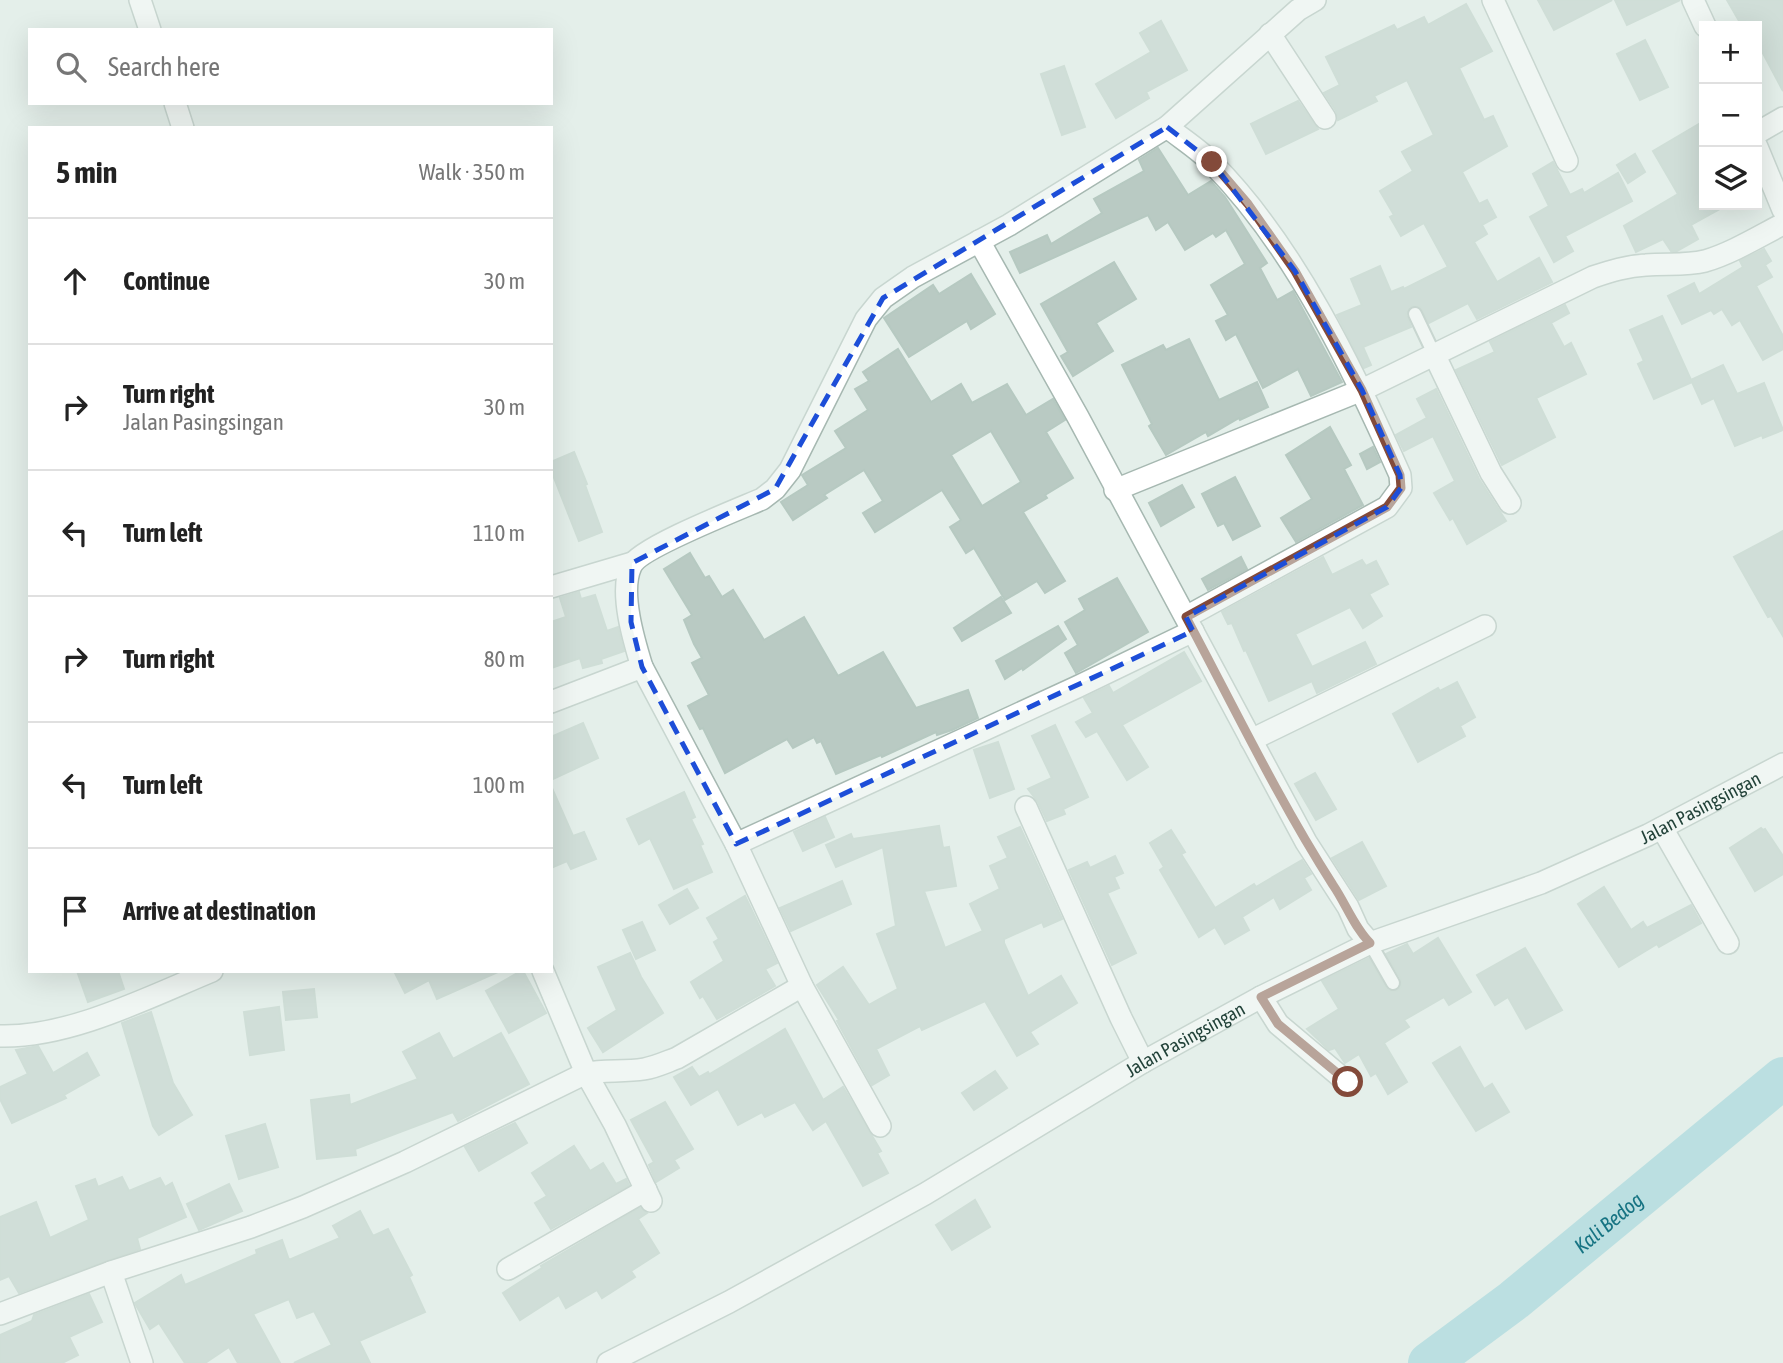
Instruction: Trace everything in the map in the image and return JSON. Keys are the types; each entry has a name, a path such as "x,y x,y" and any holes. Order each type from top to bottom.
{"street":[{"path":"140,0 149,28"},
{"path":"553,586 632,563 657,547 762,499 775,489 790,470 866,319 883,298 913,277 979,241 1167,127 1270,34 1308,2 1315,0"},
{"path":"1493,0 1567,161"},
{"path":"1693,0 1703,21"},
{"path":"1270,34 1325,118"},
{"path":"176,105 182,126"},
{"path":"1762,131 1783,117"},
{"path":"736,844 1077,687 1387,507 1396,498 1401,488 1400,475 1362,390 1295,271 1248,204 1212,162 1167,127"},
{"path":"1762,159 1783,209"},
{"path":"1115,490 1362,390 1593,277 1620,268 1648,264 1686,264 1706,260 1783,224"},
{"path":"979,241 1078,417 1306,842 1364,936"},
{"path":"1434,355 1491,473 1510,503"},
{"path":"632,563 627,596 642,667 736,844 802,986 880,1126"},
{"path":"1251,740 1485,626"},
{"path":"553,701 642,667"},
{"name":"Jalan Pasingsingan","path":"608,1363 729,1302 925,1194 1140,1055 1261,997 1364,936 1541,883 1662,828 1783,764"},
{"path":"1026,807 1140,1055"},
{"path":"1662,828 1728,943"},
{"path":"0,1036 32,1036 79,1025 207,973"},
{"path":"508,1269 649,1196 610,1115 586,1073 544,973"},
{"path":"0,1314 111,1272 251,1227 340,1191 405,1163 586,1073 642,1070 677,1058 802,986"},
{"path":"1261,997 1278,1024 1348,1082"},
{"path":"111,1272 142,1363"}],"lane":[{"path":"1415,314 1434,355"},
{"path":"1364,936 1393,983"}],"highlighted area":[{"path":"1167,127 1212,162 1295,271 1362,390 1400,475 1401,488 1387,507 1186,617 1193,631 736,844 642,667 631,622 632,563 775,489 883,298"}],"building":[{"path":"1538,0 1612,0 1554,30"},
{"path":"1615,0 1680,0 1627,25"},
{"path":"1727,0 1783,0 1783,91 1762,51 1762,21 1739,21"},
{"path":"1466,4 1492,51 1459,68 1484,120 1493,116 1507,146 1462,172 1479,204 1487,200 1496,217 1482,225 1487,234 1474,242 1497,282 1539,258 1552,282 1477,319 1468,303 1429,323 1420,307 1412,306 1406,314 1411,327 1363,347 1371,365 1364,368 1337,315 1362,305 1351,279 1380,266 1391,292 1403,287 1404,289 1448,267 1424,223 1401,236 1390,217 1394,215 1380,191 1413,171 1402,152 1434,135 1407,80 1374,96 1377,101 1338,120 1336,111 1324,93 1340,85 1326,57 1394,25 1397,30 1424,17 1428,25"},
{"path":"1161,21 1187,70 1146,92 1149,98 1116,118 1096,84 1151,52 1140,33"},
{"path":"1645,40 1668,87 1640,100 1617,54"},
{"path":"1064,66 1085,127 1062,135 1041,74"},
{"path":"1298,101 1318,129 1266,154 1251,124"},
{"path":"1699,124 1699,210 1718,210 1691,225 1698,239 1677,251 1671,251 1663,239 1636,252 1624,226 1678,194 1653,151"},
{"path":"1158,148 1188,195 1211,181 1225,197 1267,263 1260,268 1277,300 1293,291 1342,382 1311,396 1298,369 1263,388 1236,334 1226,340 1216,321 1228,315 1211,285 1245,264 1226,230 1216,237 1213,233 1185,250 1168,222 1156,230 1148,215 1020,273 1010,252 1047,235 1051,244 1102,213 1094,199 1144,171 1139,160"},
{"path":"1635,154 1645,172 1628,183 1617,165"},
{"path":"1553,162 1570,195 1582,189 1584,193 1618,173 1632,201 1565,236 1573,251 1554,262 1530,217 1549,206 1533,174"},
{"path":"1764,249 1771,261 1765,265 1772,277 1756,286 1783,336 1783,349 1763,360 1740,320 1732,325 1722,309 1714,314 1711,310 1682,324 1668,296 1694,283 1699,294 1743,267 1740,261"},
{"path":"1114,262 1136,299 1096,323 1113,351 1073,376 1061,356 1068,352 1041,304"},
{"path":"971,274 995,314 971,329 967,321 909,357 884,318 933,285 939,294"},
{"path":"1565,305 1569,313 1551,323 1564,347 1571,343 1586,374 1536,398 1555,437 1502,465 1456,370 1495,352 1490,342"},
{"path":"1662,316 1691,380 1723,365 1737,394 1764,383 1783,430 1735,446 1714,398 1702,404 1692,382 1654,399 1638,364 1644,361 1630,330"},
{"path":"1189,339 1219,400 1257,382 1268,407 1240,420 1239,418 1208,436 1206,432 1166,455 1149,426 1152,424 1122,365 1163,345 1166,350"},
{"path":"898,349 931,402 961,384 972,403 1007,384 1026,415 1053,399 1065,420 1046,432 1073,478 1023,512 1065,581 1045,593 1037,581 1005,600 974,548 966,553 950,527 961,520 942,490 875,532 863,513 883,501 864,470 824,495 827,498 793,520 781,502 808,485 802,475 846,448 835,431 868,410 855,389 869,381 863,372","holes":["991,431 1021,482 982,506 951,455"]},
{"path":"1436,389 1479,479 1506,521 1467,544 1453,518 1450,520 1434,493 1455,481 1433,436 1404,451 1396,435 1427,418 1417,399"},
{"path":"1330,427 1351,465 1344,469 1363,505 1296,542 1281,518 1312,499 1286,455"},
{"path":"1373,447 1380,462 1367,469 1360,454"},
{"path":"574,452 602,532 579,541 553,475 553,461"},
{"path":"1235,477 1260,526 1233,540 1224,523 1218,526 1202,494"},
{"path":"1182,485 1194,507 1161,526 1149,503"},
{"path":"1783,531 1783,636 1771,616 1768,617 1734,557"},
{"path":"690,553 705,578 709,576 722,597 733,590 764,640 804,617 838,676 883,652 916,708 968,690 978,718 937,735 936,732 882,757 881,755 836,774 821,741 817,743 814,737 793,748 787,739 725,773 703,728 700,729 688,706 709,695 692,663 702,658 684,620 692,615 664,569"},
{"path":"1241,557 1247,569 1208,590 1202,579"},
{"path":"1323,557 1332,575 1362,560 1366,566 1376,561 1388,584 1369,594 1382,616 1363,628 1350,607 1295,634 1312,667 1365,642 1376,664 1317,693 1312,681 1269,701 1232,623 1228,624 1222,612"},
{"path":"1117,578 1148,632 1076,673 1065,653 1078,645 1065,622 1085,610 1079,599"},
{"path":"579,592 581,599 595,595 607,631 618,627 624,651 601,659 602,663 583,668 580,658 553,667 553,621 566,617 560,598"},
{"path":"1001,597 1011,613 962,641 954,628"},
{"path":"1058,626 1066,639 1023,670 1022,668 1005,679 996,661"},
{"path":"1184,652 1201,681 1122,725 1148,767 1127,780 1097,731 1086,737 1076,722 1093,713 1084,698 1109,686 1113,693"},
{"path":"1457,682 1475,717 1460,726 1465,736 1418,762 1393,714 1438,688 1440,691"},
{"path":"583,723 598,758 553,779 553,736"},
{"path":"1055,725 1088,797 1063,809 1065,814 1047,821 1028,789 1052,778 1032,736"},
{"path":"998,742 1014,789 990,798 974,750"},
{"path":"1315,773 1336,809 1316,820 1295,784"},
{"path":"553,791 573,836 584,832 596,859 571,869 567,861 553,867"},
{"path":"684,792 695,817 691,819 703,844 700,845 712,872 674,889 650,838 639,844 627,819"},
{"path":"825,817 834,837 803,851 794,832"},
{"path":"939,826 943,848 949,847 956,886 924,891 945,948 983,931 970,904 1000,889 990,866 1008,858 998,837 1020,827 1062,919 1044,927 1042,922 1004,939 1004,943 1028,996 1061,976 1077,1003 1030,1032 1038,1044 1017,1056 985,1001 922,1030 920,1026 876,1049 889,1075 872,1085 837,1021 839,1020 817,985 843,967 869,1005 898,989 877,934 896,926 883,847 836,867 826,845 851,834 853,839"},
{"path":"1761,828 1765,829 1783,856 1783,874 1755,891 1730,848"},
{"path":"1171,830 1185,852 1181,854 1215,908 1254,884 1256,887 1302,860 1311,874 1304,878 1311,890 1280,909 1274,897 1242,917 1249,930 1225,944 1215,927 1199,937 1160,870 1164,867 1150,843"},
{"path":"1362,842 1386,886 1359,900 1332,858"},
{"path":"1115,856 1123,873 1114,877 1119,888 1107,893 1136,953 1112,965 1069,870 1087,862 1090,868"},
{"path":"842,881 851,904 791,931 780,908"},
{"path":"1604,887 1631,930 1643,922 1647,928 1691,905 1701,923 1659,947 1657,944 1619,967 1578,904"},
{"path":"687,889 698,908 670,924 659,905"},
{"path":"745,896 777,963 765,969 775,986 717,1019 691,982 724,961 714,942 719,939 707,918"},
{"path":"642,922 655,950 636,959 623,930"},
{"path":"1438,938 1471,992 1449,1005 1444,997 1404,1020 1409,1027 1384,1043 1407,1082 1388,1094 1376,1073 1371,1076 1359,1054 1345,1063 1335,1048 1329,1050 1307,1029 1339,1009 1322,981 1369,958 1386,988 1389,991 1397,991 1401,987 1401,979 1386,954 1407,944 1413,954"},
{"path":"1525,948 1562,1010 1526,1029 1508,997 1495,1005 1477,975"},
{"path":"630,953 663,1013 603,1052 588,1028 617,1010 598,967"},
{"path":"78,973 119,973 124,989 88,1002"},
{"path":"395,973 496,973 437,999 429,980 405,993"},
{"path":"518,973 524,973 546,1013 509,1033 486,991"},
{"path":"314,989 317,1017 286,1020 283,992"},
{"path":"279,1007 284,1050 250,1055 244,1012"},
{"path":"151,1012 173,1083 192,1115 159,1135 153,1126 122,1023"},
{"path":"785,1029 823,1100 843,1087 881,1151 877,1153 888,1173 863,1186 826,1121 813,1130 795,1102 765,1117 762,1112 738,1125 718,1089 691,1105 674,1077 692,1067 699,1077 708,1072 711,1077 710,1074"},
{"path":"439,1033 453,1059 501,1033 529,1084 458,1121 453,1112 355,1149 356,1155 317,1159 311,1100 349,1095 350,1105 418,1079 403,1052"},
{"path":"38,1046 53,1073 87,1053 99,1075 64,1095 66,1098 12,1123 0,1099 0,1087 28,1074 16,1050"},
{"path":"1460,1047 1484,1089 1492,1084 1509,1112 1476,1131 1433,1063"},
{"path":"995,1071 1007,1088 974,1110 962,1093"},
{"path":"665,1102 693,1149 674,1160 679,1168 656,1182 649,1165 654,1162 631,1120"},
{"path":"515,1123 527,1143 479,1171 465,1147"},
{"path":"265,1124 278,1167 239,1179 226,1136"},
{"path":"574,1146 590,1171 603,1163 616,1184 626,1179 629,1185 551,1229 535,1203 547,1196 532,1173"},
{"path":"122,1177 129,1191 160,1178 165,1187 172,1183 186,1217 137,1238 140,1249 19,1293 9,1276 0,1280 0,1217 36,1202 50,1238 89,1220 76,1186 95,1179 98,1187"},
{"path":"229,1184 242,1211 199,1230 187,1204"},
{"path":"975,1200 990,1227 952,1250 936,1225"},
{"path":"640,1208 647,1213 638,1219 659,1253 631,1271 635,1277 602,1298 597,1290 566,1308 559,1295 520,1320 503,1293 542,1268 541,1266"},
{"path":"360,1211 373,1236 388,1229 412,1275 409,1277 425,1312 359,1341 370,1363 294,1363 332,1345 314,1311 297,1318 289,1299 253,1314 280,1363 238,1363 229,1347 205,1363 185,1363 159,1323 150,1329 135,1303 181,1275 185,1285 257,1254 256,1250 282,1240 289,1260 340,1238 333,1226"},
{"path":"89,1294 102,1322 69,1337 78,1355 62,1363 0,1363 0,1335 32,1321 34,1315"}],"waterway":[{"name":"Kali Bedog","path":"1429,1363 1514,1300 1783,1078"}],"route":[{"path":"1212,162 1248,204 1295,271 1362,390 1400,475 1401,488 1387,507 1186,617 1306,842 1348,907 1358,929 1370,943 1261,997 1278,1024 1348,1082"}]}
